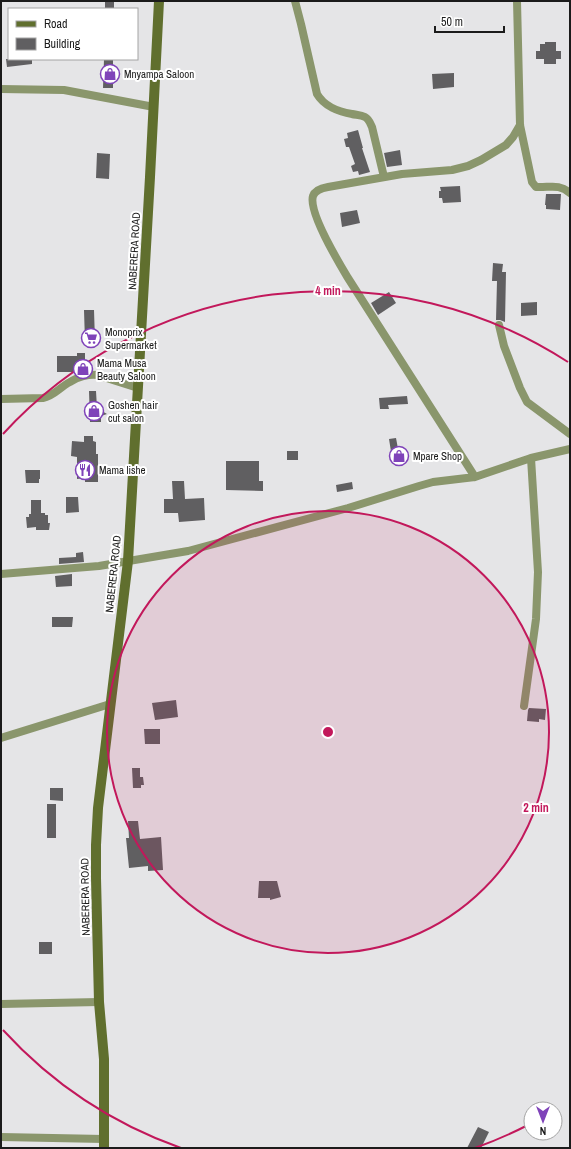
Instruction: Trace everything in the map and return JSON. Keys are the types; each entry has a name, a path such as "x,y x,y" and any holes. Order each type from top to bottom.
{"street":[{"name":"NABERERA ROAD","path":"104,1143 104,1059 99,1002 96,845 98,808 128,561 159,1"},
{"path":"295,1 302,24 317,94 323,102 333,108 348,114 363,116 368,119 372,127 384,177"},
{"path":"517,1 520,125 533,184 538,188 565,188 570,193"},
{"path":"1,89 64,90 154,107"},
{"path":"475,476 334,254 313,208 313,196 316,191 320,189 402,174 452,170 468,166 506,145 520,125"},
{"path":"499,325 504,346 527,402 570,434"},
{"path":"1,399 49,397 75,379 91,375 138,388"},
{"path":"1,574 99,566 188,551 348,508 433,482 475,476 530,458 570,449"},
{"path":"524,706 536,619 538,572 530,458"},
{"path":"1,738 41,724 110,704"},
{"path":"1,1004 99,1002"},
{"path":"1,1137 104,1143"}],"building":[{"path":"105,1 114,1 114,8 105,8"},
{"path":"545,42 556,42 556,51 561,51 561,59 556,59 556,64 544,64 544,59 536,59 536,51 540,51 540,44 545,44"},
{"path":"6,59 32,60 32,64 7,67"},
{"path":"104,60 113,60 113,88 103,88"},
{"path":"454,73 454,87 433,89 432,74"},
{"path":"358,130 370,172 359,175 358,171 353,172 351,166 355,164 349,147 346,147 344,139 348,138 347,133"},
{"path":"400,150 402,165 387,167 384,153"},
{"path":"97,153 110,154 109,179 96,178"},
{"path":"460,186 461,202 443,203 442,198 439,198 439,191 441,191 440,187"},
{"path":"546,194 561,194 560,210 546,209"},
{"path":"357,210 360,223 342,227 340,213"},
{"path":"493,263 503,264 502,272 506,272 505,322 496,320 497,281 492,281"},
{"path":"389,292 396,303 378,315 371,303"},
{"path":"537,302 537,315 521,316 521,303"},
{"path":"84,310 94,310 95,341 85,342"},
{"path":"77,353 85,353 85,370 78,372 57,372 57,356 77,356"},
{"path":"89,391 96,391 97,408 107,414 101,416 101,422 90,422"},
{"path":"407,396 408,404 388,405 389,409 380,409 379,398"},
{"path":"84,436 93,436 93,441 96,442 96,454 98,454 98,482 85,482 85,478 77,479 77,457 71,456 72,441 84,442"},
{"path":"396,438 399,454 407,452 408,461 393,464 389,439"},
{"path":"287,451 298,451 298,460 287,460"},
{"path":"226,461 259,461 259,481 263,481 263,491 226,490"},
{"path":"25,470 40,470 39,483 26,483"},
{"path":"172,481 184,481 185,499 204,498 205,520 179,522 178,513 164,513 164,499 173,499"},
{"path":"352,482 353,489 337,492 336,485"},
{"path":"66,497 78,497 79,512 66,513"},
{"path":"31,500 41,500 41,513 48,515 48,523 50,523 49,530 36,530 36,527 27,528 26,517 29,517 29,514 31,514"},
{"path":"83,552 84,562 59,564 59,558 76,557 76,553"},
{"path":"72,574 72,586 56,587 55,576"},
{"path":"52,617 73,617 72,627 52,627"},
{"path":"176,700 178,717 155,720 152,703"},
{"path":"529,708 546,709 545,720 539,719 539,722 527,721"},
{"path":"144,729 160,729 160,744 145,744"},
{"path":"132,768 140,768 140,777 143,777 144,785 141,785 141,788 133,788"},
{"path":"50,788 63,788 63,801 50,800"},
{"path":"47,804 56,804 56,838 47,838"},
{"path":"128,821 138,821 140,839 161,837 163,870 148,871 148,866 129,868 126,838 129,838"},
{"path":"259,881 277,881 281,897 270,900 270,898 258,898"},
{"path":"39,942 52,942 52,954 39,954"},
{"path":"478,1127 489,1132 481,1148 467,1148"}],"place":[{"name":"Mnyampa Saloon","path":"110,74"},
{"name":"Monoprix Supermarket","path":"91,338"},
{"name":"Mama Musa Beauty Saloon","path":"83,369"},
{"name":"Goshen hair cut salon","path":"94,411"},
{"name":"Mpare Shop","path":"399,456"},
{"name":"Mama lishe","path":"85,470"}]}
